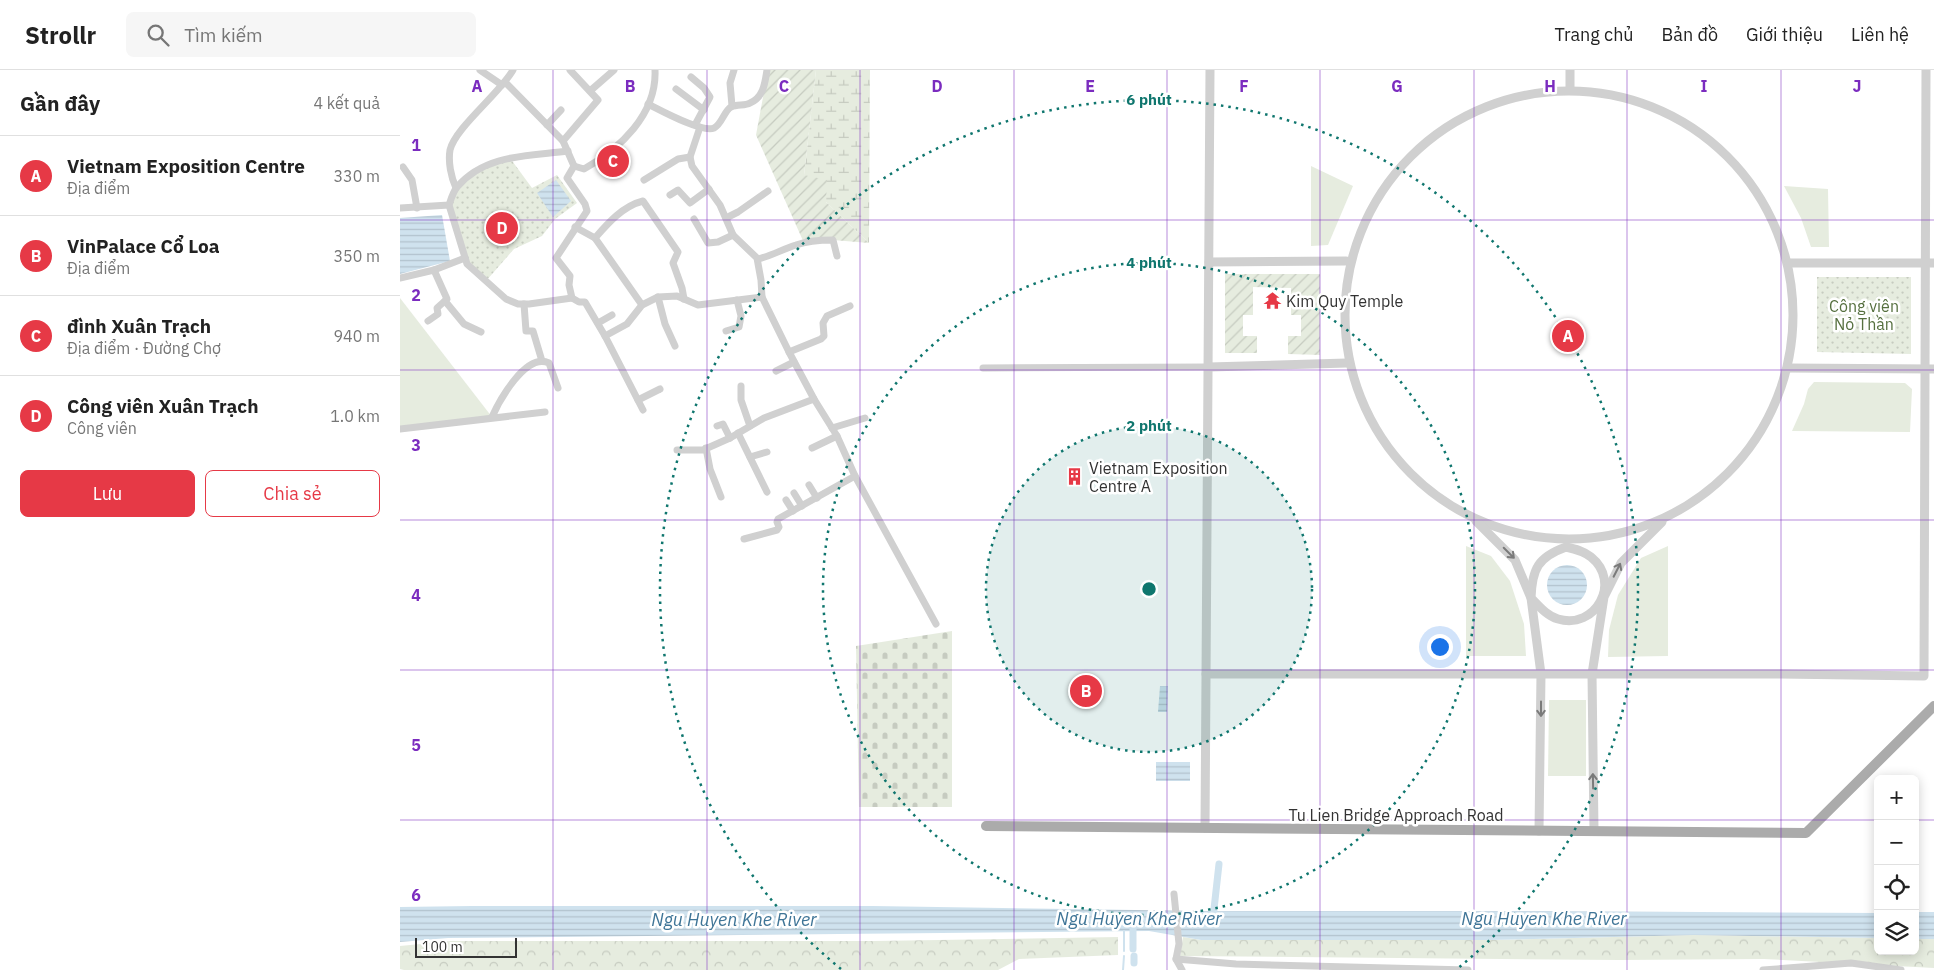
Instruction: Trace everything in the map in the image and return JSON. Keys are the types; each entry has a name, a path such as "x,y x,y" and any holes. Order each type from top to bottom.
{"main road":[{"name":"Tu Lien Bridge Approach Road","path":"986,826 1806,833 1934,706"}],"street":[{"path":"480,70 504,84 563,141 574,166"},
{"path":"456,188 450,160 452,145 466,125 504,84 513,70"},
{"path":"563,141 598,102 598,99 570,70"},
{"path":"590,91 614,70"},
{"path":"574,166 584,169 604,158 629,136 648,104 654,87 655,70"},
{"path":"648,104 697,126 714,128 732,106 730,83 734,70"},
{"path":"732,106 750,104 760,96 768,70"},
{"path":"1205,828 1210,70"},
{"path":"1570,70 1570,87"},
{"path":"1206,674 1780,674 1924,676 1930,263 1926,70"},
{"path":"691,76 704,88 710,97 697,126 690,157 692,166 720,206 733,235 758,259 762,297 794,362 837,436 855,476 936,624"},
{"path":"1539,831 1541,674 1531,598 1534,573 1539,563 1548,555 1566,547 1630,535 1668,516 1699,497 1723,475 1753,439 1768,416 1788,368 1793,293 1784,241 1769,212 1746,179 1726,156 1683,122 1648,104 1570,87 1525,95 1488,105 1422,149 1393,177 1368,206 1346,261 1343,303 1347,363 1384,439 1407,469 1439,499 1474,519 1517,535 1566,547 1581,551 1598,564 1603,575 1604,598 1592,674 1594,830"},
{"path":"676,89 704,110"},
{"path":"547,125 560,110"},
{"path":"568,151 501,159 485,164 456,188 448,204 467,264 506,299 524,304 572,298 578,302 585,302 605,336 643,410"},
{"path":"644,180 678,159 690,157"},
{"path":"572,298 569,286 570,276 556,258 587,211 585,204 566,178 574,166"},
{"path":"403,167 412,180 417,208"},
{"path":"670,195 678,190 690,203 708,189"},
{"path":"726,218 768,191"},
{"path":"595,238 618,214 634,203 643,202 678,252 673,263 684,298"},
{"path":"400,208 448,204"},
{"path":"694,219 708,243 718,242 733,235"},
{"path":"575,227 595,238 642,305"},
{"path":"758,259 772,256 796,245 827,240 832,240 835,243 837,256"},
{"path":"400,278 434,270 465,258"},
{"path":"1209,262 1346,261"},
{"path":"1789,263 1930,263"},
{"path":"428,321 438,314 437,308 447,299 447,295 434,270"},
{"path":"605,336 627,324 642,305 658,297 677,296 698,305 762,297"},
{"path":"658,297 665,324 674,346"},
{"path":"726,331 738,327 740,323 737,300"},
{"path":"445,301 464,324 481,332"},
{"path":"524,304 526,331 532,331 542,361 550,366 558,388"},
{"path":"789,352 822,339 824,336 823,323 827,316 850,306"},
{"path":"598,324 612,315"},
{"path":"492,418 505,392 516,379 528,368 542,361"},
{"path":"776,371 794,362"},
{"path":"983,368 1208,367 1347,363"},
{"path":"1788,368 1929,369"},
{"path":"741,386 741,400 750,426"},
{"path":"638,400 660,389"},
{"path":"677,450 706,448 730,438 764,418 814,399"},
{"path":"400,428 546,412"},
{"path":"832,428 865,418"},
{"path":"717,426 723,424 730,438"},
{"path":"738,433 767,492"},
{"path":"812,448 837,436"},
{"path":"706,448 710,469 721,497"},
{"path":"750,457 768,452"},
{"path":"744,539 777,530 779,527 777,520 855,476"},
{"path":"810,485 817,498"},
{"path":"794,493 802,506"},
{"path":"786,500 793,511"},
{"path":"1474,519 1515,560 1531,598 1546,614 1556,619 1568,621 1579,620 1589,615 1604,598 1621,563 1668,516"},
{"path":"1174,894 1179,944 1176,958 1182,970"},
{"path":"1176,958 1236,964 1468,970"},
{"path":"1763,970 1851,963 1902,970"}],"green space":[{"path":"768,70 816,70 804,175 827,180 826,202 869,243 833,240 804,243 756,135"},
{"path":"816,70 870,70 869,243 826,202 804,175"},
{"path":"510,158 532,188 557,175 577,203 555,219 542,236 514,249 486,281 467,264 449,205 454,194 466,179 481,169"},
{"path":"1311,166 1353,186 1328,245 1311,246"},
{"path":"1784,186 1828,189 1829,247 1811,247 1801,218"},
{"path":"1225,274 1320,274 1320,355 1288,354 1288,336 1301,336 1301,315 1291,315 1291,288 1253,287 1253,315 1243,315 1243,336 1257,336 1257,353 1225,353"},
{"name":"Công viên Nỏ Thần","path":"1817,277 1911,277 1911,354 1817,352"},
{"path":"400,298 492,417 400,429"},
{"path":"1814,382 1905,383 1912,389 1910,432 1792,431 1804,404 1808,389"},
{"path":"1466,546 1491,556 1510,581 1524,624 1526,656 1466,656"},
{"path":"1668,546 1668,656 1608,657 1609,630 1618,595 1641,558"},
{"path":"952,631 952,807 859,807 856,646"},
{"path":"1549,700 1586,700 1586,776 1548,776"},
{"path":"1694,935 1874,938 1874,955 1919,955 1919,939 1934,939 1934,968 1764,959 1619,960 1180,956 1183,937 1201,940 1491,940"},
{"path":"1118,937 1118,955 1019,959 998,970 400,969 400,946 451,941 875,941"}],"water":[{"path":"556,180 571,201 553,217 537,193"},
{"path":"442,215 450,261 400,274 400,218"},
{"path":"1571,565 1578,568 1584,574 1587,585 1586,593 1578,602 1571,605 1563,605 1556,602 1548,593 1547,581 1550,574 1559,566"},
{"path":"1160,686 1168,686 1167,712 1158,712"},
{"path":"1156,762 1190,762 1190,781 1156,781"},
{"name":"Ngu Huyen Khe River","path":"873,906 1203,911 1874,913 1874,938 1694,935 1491,940 1201,940 1149,931 448,938 400,942 400,907"},
{"path":"1919,912 1934,912 1934,939 1919,939"}],"waterway":[{"path":"1213,918 1219,864"},
{"path":"1133,924 1133,949"},
{"path":"1124,931 1124,951"},
{"path":"1123,970 1124,956"},
{"path":"1134,956 1134,963"}],"place":[{"name":"đình Xuân Trạch","path":"613,161"},
{"name":"Công viên Xuân Trạch","path":"502,228"},
{"name":"Kim Quy Temple","path":"1272,301"},
{"name":"Vietnam Exposition Centre","path":"1568,336"},
{"name":"Vietnam Exposition Centre A","path":"1075,477"},
{"name":"VinPalace Cổ Loa","path":"1086,691"}]}
